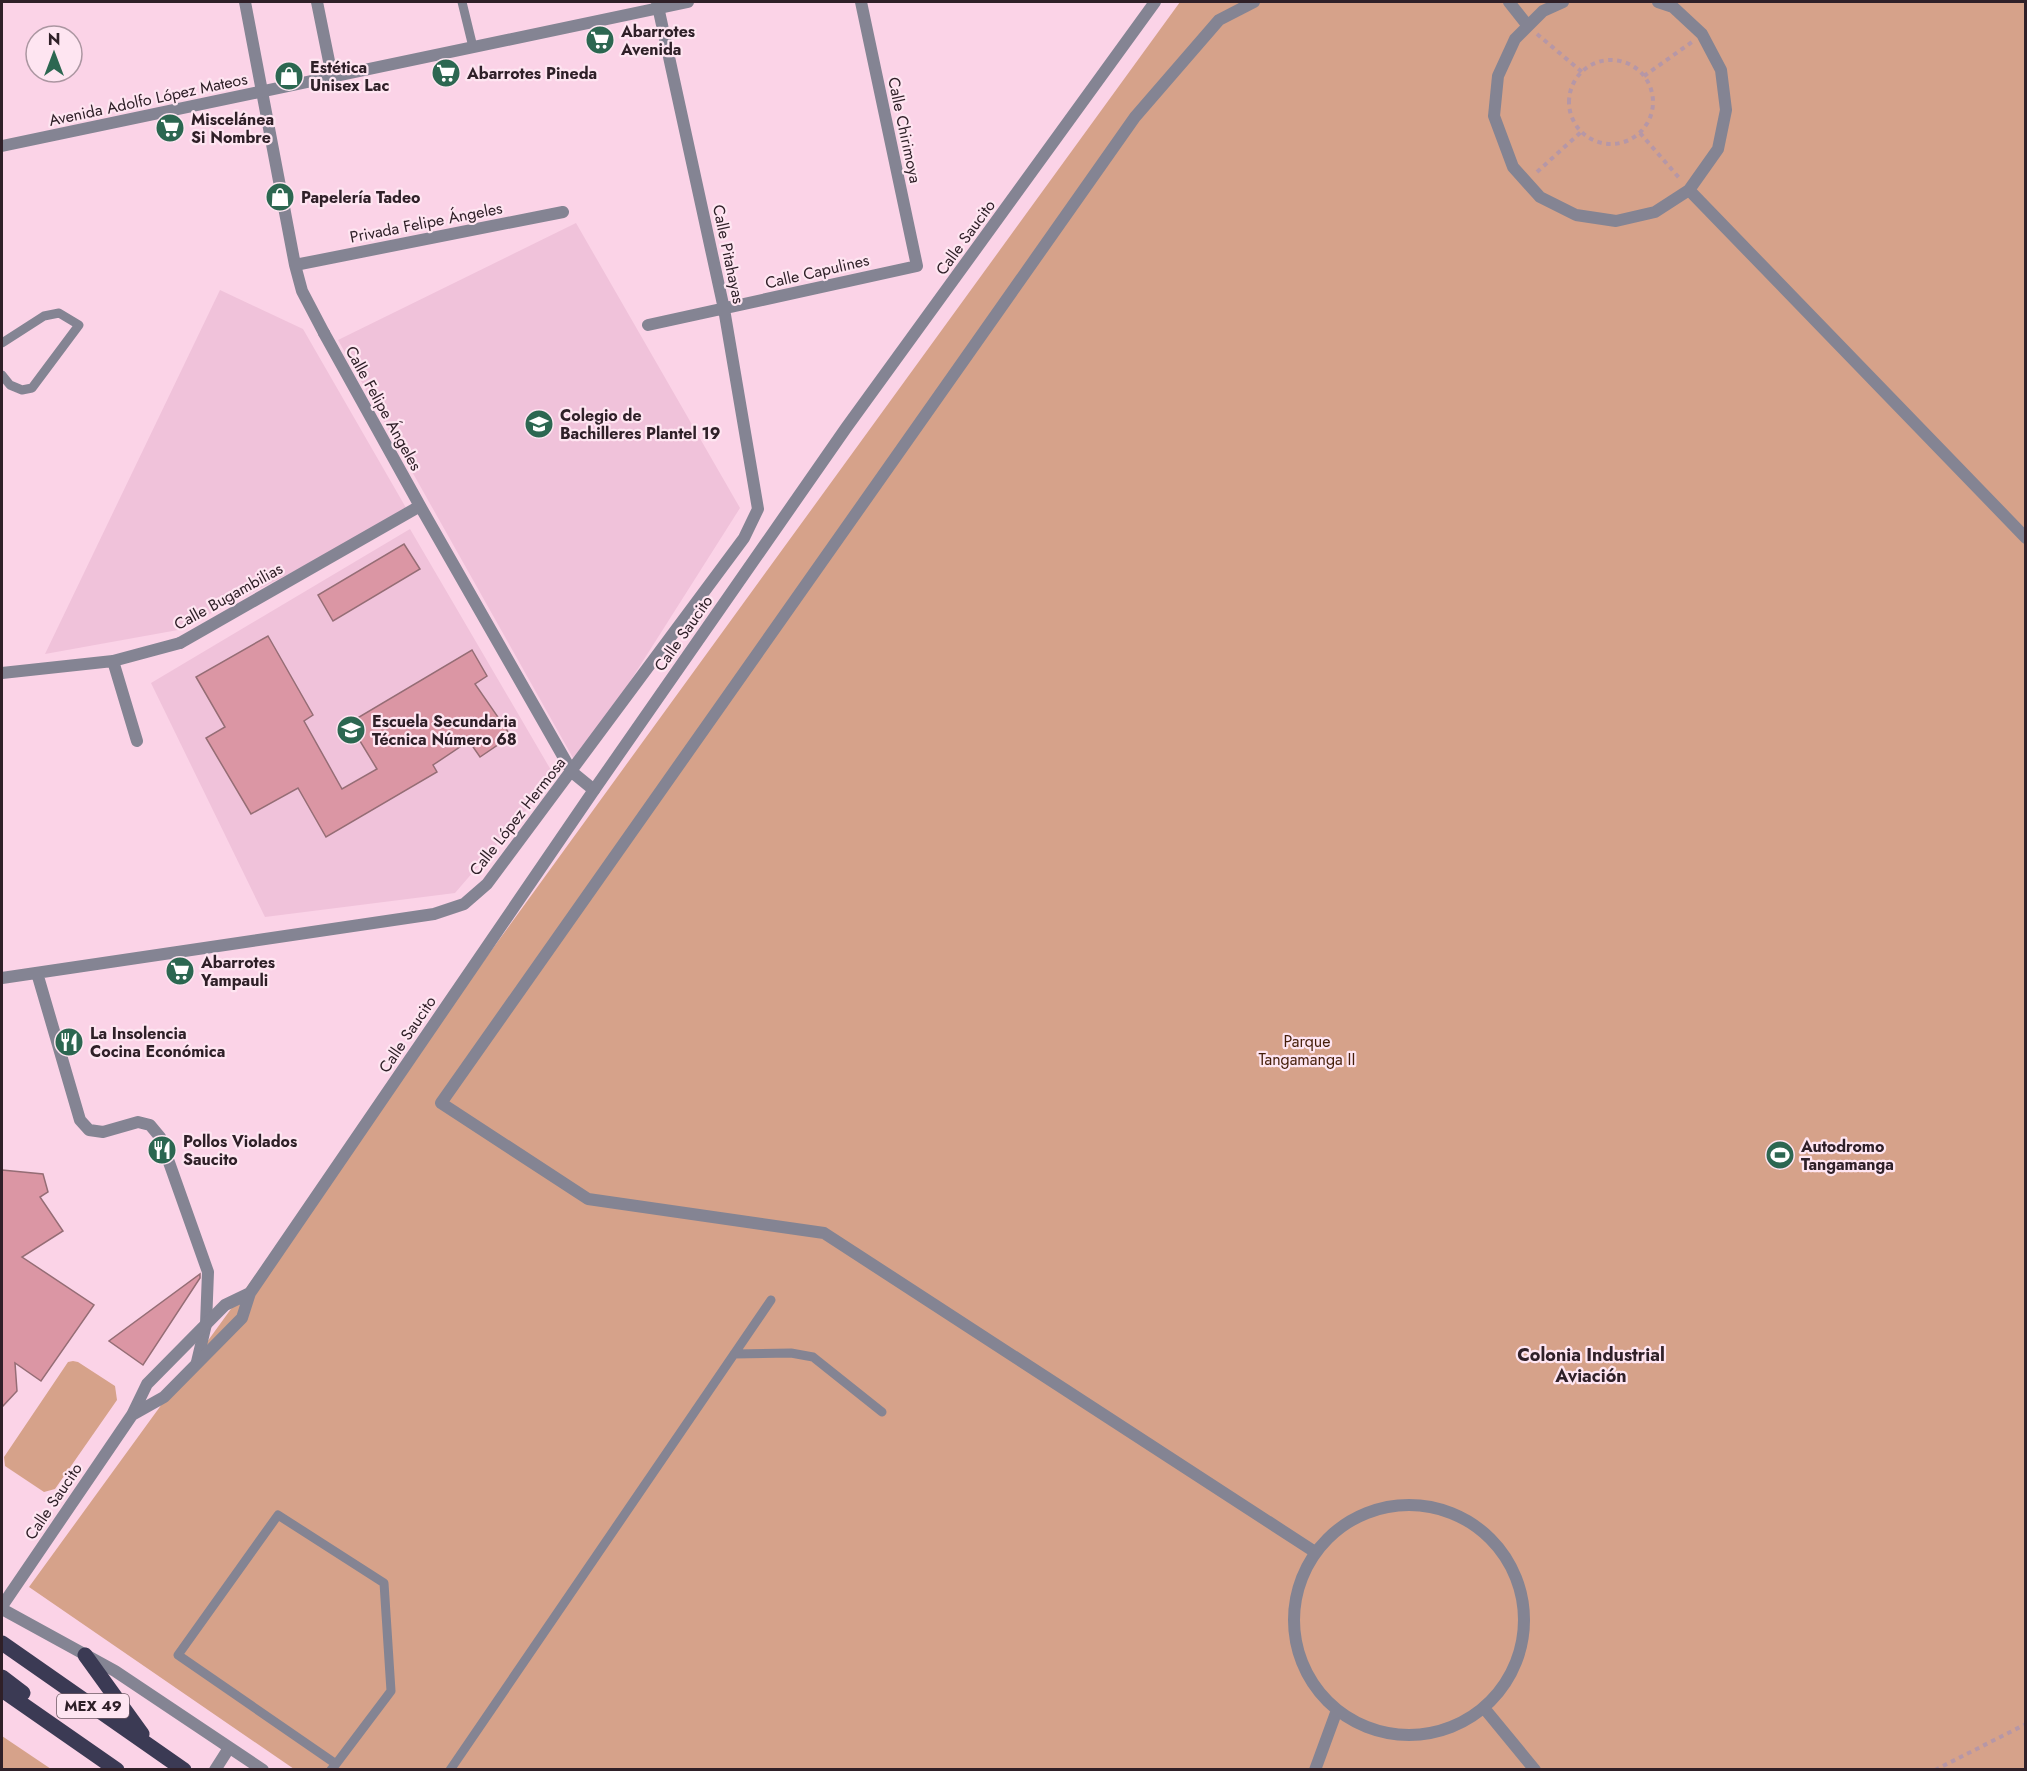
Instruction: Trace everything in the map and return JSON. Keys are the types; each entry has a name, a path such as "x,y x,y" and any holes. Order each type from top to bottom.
{"main road":[{"name":"MEX 49","path":"2,1643 184,1770"},
{"path":"85,1655 149,1744"},
{"path":"2,1677 53,1715 84,1748"},
{"name":"MEX 49","path":"2,1690 117,1770"}],"street":[{"name":"Calle Felipe Ángeles","path":"245,2 295,265 302,291 420,506 572,772 594,790"},
{"path":"317,2 332,76"},
{"name":"Avenida Adolfo López Mateos","path":"2,146 473,47 657,5 688,2"},
{"name":"Calle Chirimoya","path":"861,2 917,266"},
{"name":"Calle Saucito","path":"132,1415 164,1397 242,1318 250,1293 594,790 846,428 1155,2"},
{"path":"1254,2 1219,20 1135,117 441,1103 588,1199 824,1233 1315,1552"},
{"path":"1509,2 1528,26"},
{"path":"1563,2 1543,10 1515,39 1498,76 1494,116 1512,167 1540,197 1576,215 1616,221 1655,212 1689,190 1718,149 1726,110 1721,70 1702,34 1673,7 1658,2"},
{"name":"Calle Pitahayas","path":"657,5 724,309 758,508"},
{"path":"1689,190 2025,538"},
{"name":"Privada Felipe Ángeles","path":"295,265 563,212"},
{"name":"Calle Capulines","path":"648,325 917,266"},
{"name":"Calle Bugambilias","path":"2,674 113,661 180,643 420,506"},
{"name":"Calle López Hermosa","path":"2,978 434,914 464,904 487,884 572,772 744,538 758,508"},
{"path":"113,661 137,741"},
{"name":"Calle Saucito","path":"37,973 80,1120 89,1130 103,1132 138,1122 150,1125 160,1137 208,1272 206,1324 197,1362"},
{"name":"Calle Saucito","path":"2,1608 132,1415 147,1384 225,1305 250,1293"},
{"path":"1404,1504 1441,1509 1474,1525 1501,1550 1517,1578 1524,1610 1522,1643 1511,1673 1484,1708 1465,1720 1433,1732 1400,1734 1366,1727 1337,1710 1322,1696 1305,1670 1295,1641 1293,1610 1300,1580 1315,1552 1337,1529 1369,1512 1404,1504"},
{"path":"2,1608 115,1671 263,1770"},
{"path":"1484,1708 1535,1770"},
{"path":"1315,1770 1337,1710"},
{"path":"215,1770 229,1748"}],"lane":[{"path":"462,2 473,47"},
{"path":"2,343 44,316 59,312 79,325 32,388 22,390 10,385 2,375"},
{"path":"450,1770 771,1300"},
{"path":"734,1354 790,1353 813,1357 882,1412"},
{"path":"278,1515 384,1583 391,1691 333,1767 178,1655 278,1515"}],"path":[{"path":"1528,26 1582,72"},
{"path":"1644,76 1702,34"},
{"path":"1613,60 1633,66 1644,76 1652,88 1654,103 1651,117 1635,137 1622,143 1607,145 1593,141 1581,132 1572,120 1569,109 1570,94 1575,80 1582,72 1598,62 1613,60"},
{"path":"1526,182 1581,132"},
{"path":"1640,133 1689,190"},
{"path":"1935,1770 2025,1725"}],"shaded area":[{"name":"Colegio de Bachilleres Plantel 19","path":"576,223 740,508 577,765 338,340"},
{"path":"220,290 303,329 409,513 178,630 45,654"},
{"name":"Escuela Secundaria Técnica Número 68","path":"410,529 555,777 455,893 265,917 151,683"}],"green space":[{"name":"Parque Tangamanga II","path":"1180,2 2025,2 2025,1769 294,1769 29,1587"},
{"path":"73,1361 115,1386 117,1400 55,1489 44,1492 5,1466 4,1457 68,1362"},
{"path":"2,1736 51,1769 2,1769"}],"building":[{"path":"404,544 420,569 333,621 318,595"},
{"path":"268,636 313,715 304,721 342,789 377,769 349,723 472,650 487,676 475,684 511,736 480,757 469,741 433,765 437,772 326,837 298,788 251,814 206,738 225,727 196,677"},
{"path":"2,1170 43,1174 48,1192 40,1197 63,1231 22,1257 94,1305 41,1381 15,1363 17,1391 2,1407"},
{"path":"200,1274 200,1278 143,1365 109,1341"}],"place":[{"name":"Abarrotes Avenida","path":"600,40"},
{"name":"Abarrotes Pineda","path":"446,73"},
{"name":"Estética Unisex Lac","path":"289,76"},
{"name":"Miscelánea Si Nombre","path":"170,128"},
{"name":"Papelería Tadeo","path":"280,197"},
{"name":"Colegio de Bachilleres Plantel 19","path":"539,424"},
{"name":"Escuela Secundaria Técnica Número 68","path":"351,730"},
{"name":"Abarrotes Yampauli","path":"180,971"},
{"name":"La Insolencia Cocina Económica","path":"69,1042"},
{"name":"Pollos Violados Saucito","path":"162,1150"},
{"name":"Autodromo Tangamanga","path":"1780,1155"}],"district":[{"name":"Colonia Industrial Aviación","path":"1591,1365"}]}
